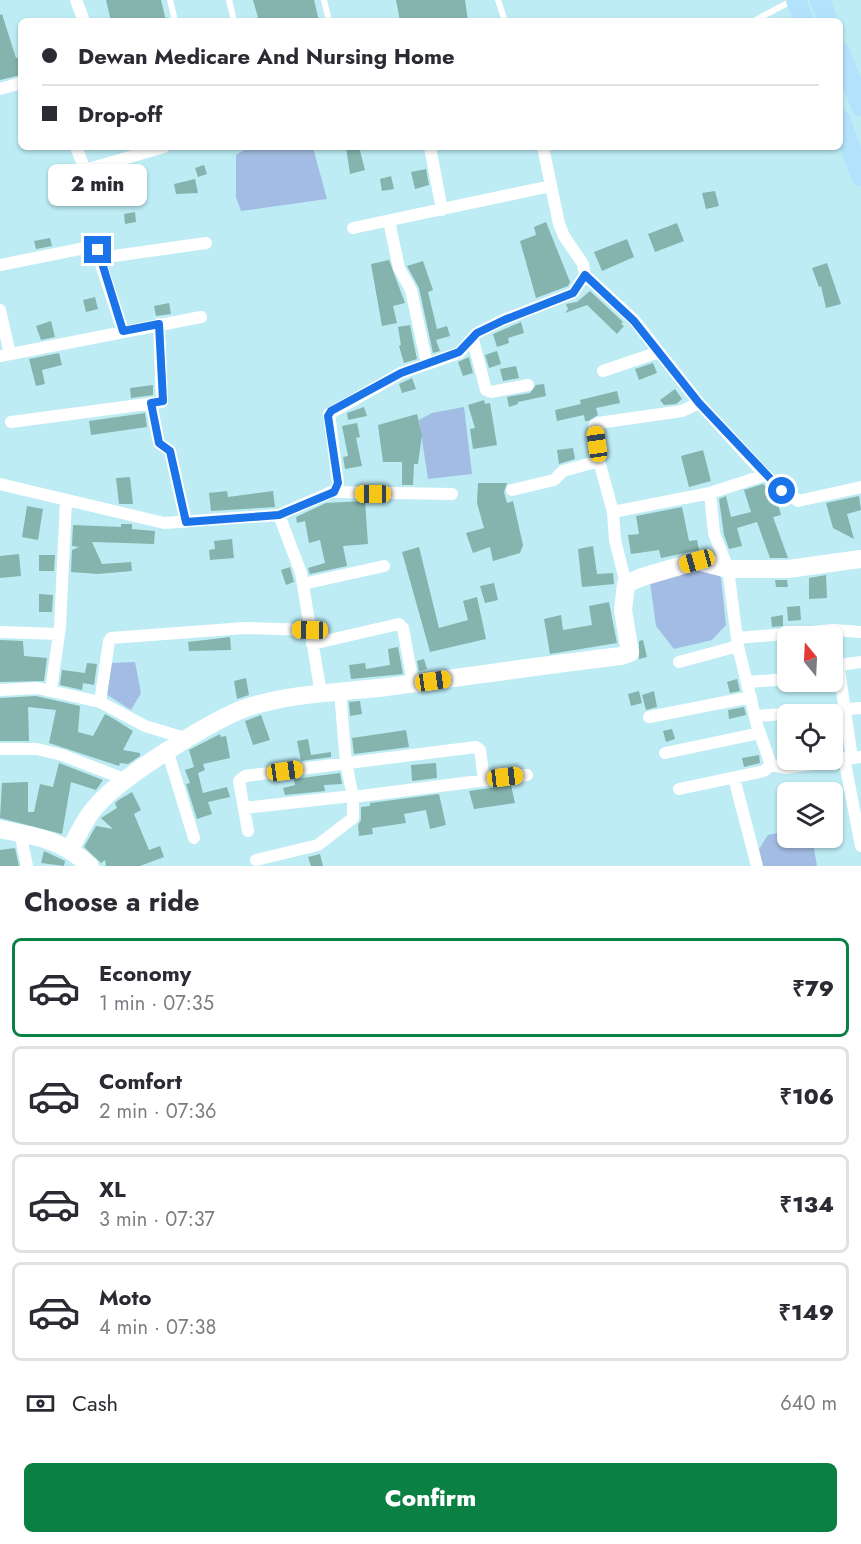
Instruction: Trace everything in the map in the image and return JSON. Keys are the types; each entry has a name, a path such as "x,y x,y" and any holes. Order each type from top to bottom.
{"main road":[{"path":"795,0 803,18"},
{"path":"820,0 827,18"},
{"path":"843,60 861,106"},
{"path":"843,127 861,176"}],"street":[{"path":"76,0 83,18"},
{"path":"0,89 18,84"},
{"path":"77,150 85,170 154,150"},
{"path":"431,150 442,210"},
{"path":"544,150 564,236 583,264 585,275 634,321 699,403 765,475 782,491 798,501 861,487"},
{"path":"353,228 551,186"},
{"path":"389,221 399,268 411,290 428,364"},
{"path":"100,258 206,243"},
{"path":"0,265 94,246 100,258 123,331"},
{"path":"334,492 338,483 330,412 401,373 459,352 473,340 477,333 573,293 585,275"},
{"path":"0,310 5,355 201,317"},
{"path":"12,422 163,401 159,324"},
{"path":"473,340 486,390 491,392 528,385"},
{"path":"603,371 659,351"},
{"path":"151,403 159,443 170,451 186,522"},
{"path":"71,848 80,829 99,802 127,780 188,739 231,714 253,706 321,694 413,684 630,653 623,610 627,584 615,540 613,512 599,461 594,426 598,423 682,411 699,403"},
{"path":"512,490 554,480 563,471 599,461"},
{"path":"613,512 710,493 765,475"},
{"path":"0,484 152,521 186,522 279,515 334,492 452,494"},
{"path":"710,493 714,533 728,569 738,642 755,716 771,765"},
{"path":"51,690 59,634 66,501"},
{"path":"279,515 303,584 321,694"},
{"path":"627,584 642,577 697,561 728,569 788,569 861,559"},
{"path":"303,584 384,566"},
{"path":"312,644 399,624 403,628 413,684"},
{"path":"100,702 111,638 245,628 310,630"},
{"path":"843,631 861,632"},
{"path":"0,632 59,634"},
{"path":"679,663 738,642 777,637"},
{"path":"843,670 861,662"},
{"path":"747,682 777,680"},
{"path":"0,690 51,690 100,702 145,726 188,739"},
{"path":"256,860 322,843 353,818 339,692"},
{"path":"842,692 861,846"},
{"path":"649,717 751,697"},
{"path":"843,710 861,708"},
{"path":"755,716 777,715"},
{"path":"665,753 760,733"},
{"path":"248,831 240,778 476,747 480,750 484,780"},
{"path":"0,749 37,749 62,755 127,780"},
{"path":"168,753 194,838"},
{"path":"771,765 785,768 852,758"},
{"path":"680,789 764,771 771,765"},
{"path":"244,808 527,775"},
{"path":"734,778 757,866"},
{"path":"0,829 71,848 90,866"},
{"path":"20,833 27,866"}],"lane":[{"path":"171,0 174,18"},
{"path":"229,0 233,18"},
{"path":"324,0 328,18"},
{"path":"498,0 504,18"},
{"path":"760,18 795,0"}],"water":[{"path":"244,150 314,150 327,199 241,211 236,197 236,155"},
{"path":"464,407 472,474 428,479 419,420 432,413"},
{"path":"711,564 721,578 726,625 712,640 674,649 656,626 650,582"},
{"path":"135,662 141,693 131,710 106,694 112,663"},
{"path":"777,833 777,848 814,848 817,866 762,866 759,849 768,835"}],"building":[{"path":"106,0 161,0 165,18 110,18"},
{"path":"253,0 314,0 318,18 258,18"},
{"path":"396,0 465,0 468,18 399,18"},
{"path":"2,14 16,58 18,58 18,76 0,80 0,15"},
{"path":"346,150 360,150 365,170 350,174"},
{"path":"204,165 207,174 198,177 195,168"},
{"path":"426,169 429,185 415,189 411,172"},
{"path":"391,176 394,189 382,191 380,179"},
{"path":"195,179 198,193 176,194 174,184"},
{"path":"114,188 117,197 107,200 104,191"},
{"path":"715,191 719,206 706,209 702,193"},
{"path":"135,212 136,222 125,224 124,214"},
{"path":"546,222 570,282 568,286 536,298 520,241 536,235 534,227"},
{"path":"677,223 684,241 655,252 648,234"},
{"path":"50,238 52,246 36,249 34,241"},
{"path":"627,239 634,257 602,271 594,252"},
{"path":"389,260 405,303 393,306 397,323 382,326 371,264"},
{"path":"423,261 433,290 428,292 437,329 447,326 450,336 436,340 440,351 433,353 419,288 407,266"},
{"path":"827,263 841,304 826,308 821,286 819,287 812,268"},
{"path":"590,291 623,322 621,324 624,326 617,334 587,305 565,313 568,309 566,304 577,302"},
{"path":"95,297 98,309 86,312 83,300"},
{"path":"169,303 171,314 156,316 154,306"},
{"path":"51,321 55,337 41,340 36,326"},
{"path":"521,322 524,333 508,338 509,343 497,347 493,334"},
{"path":"410,325 417,359 404,363 399,346 401,345 398,327"},
{"path":"497,351 501,364 489,368 485,355"},
{"path":"59,353 62,365 42,370 45,384 36,386 29,359"},
{"path":"469,357 473,373 463,376 458,362"},
{"path":"653,363 657,373 639,380 635,369"},
{"path":"516,366 519,378 503,381 500,369"},
{"path":"412,378 416,389 402,393 399,384"},
{"path":"544,384 546,396 518,402 509,407 507,397 530,393 536,385"},
{"path":"153,385 153,395 131,398 130,388"},
{"path":"675,389 682,399 676,404 664,405 660,400"},
{"path":"617,391 620,403 596,408 598,415 588,421 585,421 584,415 557,421 555,410 581,404 580,400"},
{"path":"484,400 485,404 490,403 497,445 473,449 470,429 475,428 468,405"},
{"path":"364,407 367,416 348,420 347,413"},
{"path":"145,413 147,427 91,435 89,421"},
{"path":"417,414 422,435 418,464 414,464 413,485 402,485 402,462 383,462 378,425"},
{"path":"357,423 360,437 356,438 362,466 345,469 343,457 348,456 342,426"},
{"path":"573,448 575,459 559,464 557,450"},
{"path":"703,450 711,481 689,487 681,456"},
{"path":"130,477 133,504 119,504 116,478"},
{"path":"478,483 507,483 504,492 507,503 513,501 523,545 520,553 493,561 490,547 473,553 466,533 484,528 477,503"},
{"path":"763,484 776,497 781,515 773,517 788,558 770,558 757,522 737,528 742,546 729,549 724,535 719,499 726,496 731,517 751,512 744,490"},
{"path":"227,491 228,497 273,491 275,507 211,511 209,493"},
{"path":"859,496 861,510 847,514 854,539 833,528 826,503"},
{"path":"365,501 368,544 343,546 347,566 310,574 308,568 325,563 320,540 309,543 305,521 297,523 296,517 326,503"},
{"path":"27,506 43,509 38,540 22,537"},
{"path":"682,507 689,541 697,540 699,550 661,558 659,550 631,554 628,535 639,534 636,516"},
{"path":"121,524 132,524 132,529 155,531 154,544 92,542 102,564 131,562 132,571 98,574 71,572 72,550 79,547 72,546 73,525 121,527"},
{"path":"232,539 234,558 210,560 209,550 215,549 214,541"},
{"path":"593,546 597,574 613,573 614,584 582,587 578,549"},
{"path":"419,547 439,628 468,620 463,601 477,597 486,639 430,652 402,552"},
{"path":"19,554 21,576 0,578 0,556"},
{"path":"39,555 55,555 54,571 39,571"},
{"path":"290,567 294,582 286,585 281,570"},
{"path":"826,575 827,598 809,599 809,578"},
{"path":"775,580 787,580 788,587 776,587"},
{"path":"494,583 498,600 485,603 480,586"},
{"path":"39,594 53,595 52,612 39,612"},
{"path":"609,602 617,643 550,654 544,619 561,615 563,630 592,625 589,606"},
{"path":"800,606 801,620 788,621 787,607"},
{"path":"783,615 783,626 772,627 771,617"},
{"path":"230,637 231,650 189,651 188,642"},
{"path":"0,640 23,641 24,656 47,658 44,681 0,682"},
{"path":"643,640 647,657 639,659 639,641"},
{"path":"398,647 403,674 351,679 349,665 365,663 366,669 390,665 388,649"},
{"path":"424,659 427,669 419,671 417,661"},
{"path":"87,663 97,664 94,685 83,683 82,690 60,685 62,670 85,673"},
{"path":"246,678 249,695 237,699 234,681"},
{"path":"737,679 740,691 730,693 727,682"},
{"path":"639,691 642,703 631,706 628,694"},
{"path":"654,691 657,707 646,710 642,695"},
{"path":"36,696 80,706 78,732 93,736 105,714 114,719 133,731 123,750 140,753 140,756 128,764 120,763 119,766 49,743 56,710 28,707 29,741 0,741 0,698"},
{"path":"360,701 362,714 350,716 349,702"},
{"path":"744,707 746,715 729,719 728,710"},
{"path":"261,715 270,740 253,745 245,721"},
{"path":"672,729 675,739 666,742 663,731"},
{"path":"406,730 409,747 354,754 352,738"},
{"path":"220,734 221,737 226,736 230,758 203,764 205,770 198,773 203,793 227,787 230,797 208,802 212,814 197,819 186,784 190,783 185,770 194,767 189,750"},
{"path":"308,739 311,755 331,752 331,757 301,761 297,741"},
{"path":"759,755 760,763 744,767 742,758"},
{"path":"59,763 103,780 96,790 71,782 62,834 0,818 2,783 28,782 28,812 34,812 40,784 53,787"},
{"path":"436,763 437,778 412,781 411,765"},
{"path":"340,773 342,784 324,785 325,791 285,795 283,788 295,785 294,779"},
{"path":"511,785 515,803 474,809 469,791"},
{"path":"132,792 141,810 134,814 149,850 160,846 164,857 140,866 106,866 105,860 101,863 84,847 96,826 113,829 101,818 117,808 115,803"},
{"path":"439,794 446,825 430,829 426,810 404,814 406,823 372,828 373,834 359,836 361,807 370,806 370,803"},
{"path":"15,848 19,866 0,866 0,850"},
{"path":"44,851 65,861 64,866 41,863"},
{"path":"320,854 323,866 311,866 308,857"}],"route":[{"path":"98,250 123,331 159,324 163,401 151,403 159,443 169,448 170,451 186,522 238,520 279,515 334,492 338,483 328,416 331,411 401,373 459,352 473,340 477,333 573,293 585,275 634,321 699,403 782,491"}]}
